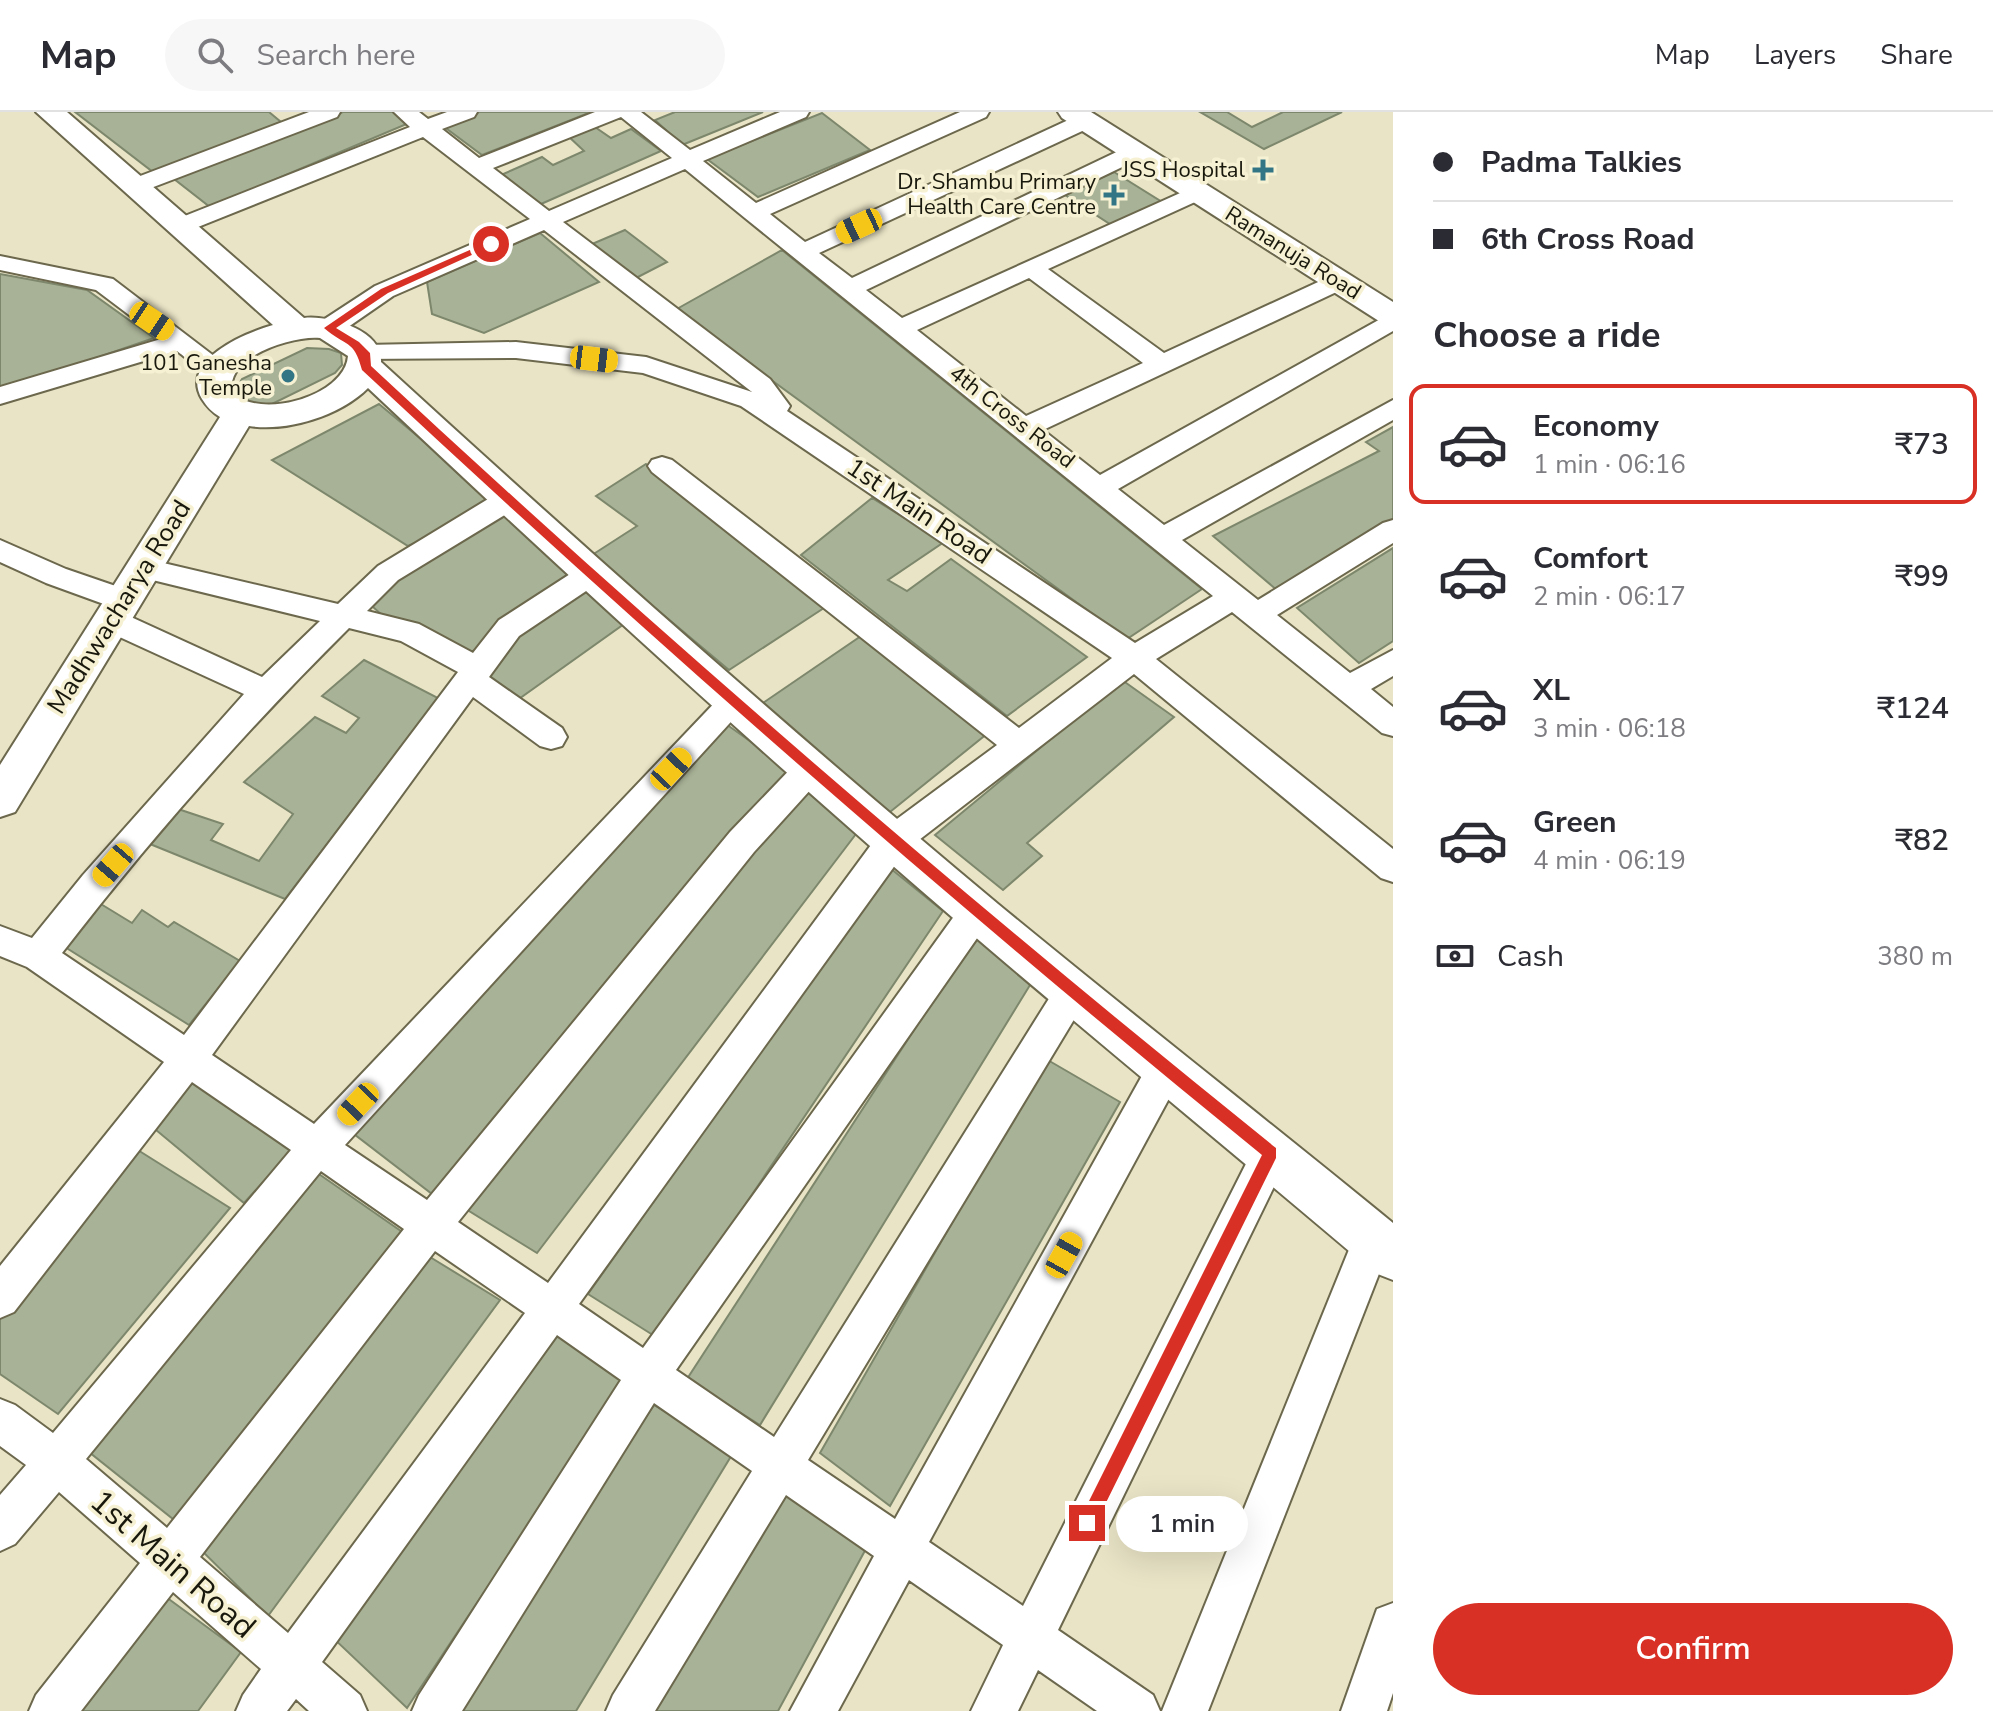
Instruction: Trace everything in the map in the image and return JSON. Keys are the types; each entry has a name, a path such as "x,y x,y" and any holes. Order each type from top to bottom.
{"street":[{"path":"50,112 295,328"},
{"path":"135,186 288,118 329,112"},
{"path":"405,112 761,385 795,428"},
{"path":"180,226 466,112"},
{"path":"476,167 614,112"},
{"name":"4th Cross Road","path":"628,112 1026,427 1393,724"},
{"path":"329,328 384,291 798,112"},
{"path":"753,213 978,112"},
{"path":"802,252 1078,116"},
{"name":"Ramanuja Road","path":"1078,116 1393,318"},
{"path":"849,289 1135,152"},
{"path":"900,328 1198,192"},
{"path":"0,263 104,284 218,369"},
{"path":"1031,268 1162,364"},
{"path":"1026,427 1338,282"},
{"path":"1100,487 1393,318"},
{"path":"365,360 356,383 296,413 263,418 239,414 220,401 214,386 218,369 229,358 264,338 295,328 329,328 345,336 365,360 508,500 734,702 1072,992 1383,1246 1185,1711"},
{"path":"0,396 181,341"},
{"name":"1st Main Road","path":"365,360 516,350 646,365 750,400 1134,658 1393,868"},
{"path":"1163,538 1393,409"},
{"name":"Madhwacharya Road","path":"0,800 239,414"},
{"path":"662,466 1019,745"},
{"path":"39,956 95,885 267,691 388,573 508,500"},
{"path":"259,1711 894,840 1134,658 1393,530"},
{"path":"6,562 125,596 347,615 409,632 474,674 551,737"},
{"path":"0,1298 187,1060 509,628 591,574"},
{"path":"125,596 176,649 215,672 267,691"},
{"path":"1349,688 1393,661"},
{"path":"0,1529 316,1149 734,702"},
{"path":"52,1711 431,1225 742,842 811,768"},
{"path":"435,1711 649,1374 977,911"},
{"path":"0,941 39,956 316,1149 554,1307 1137,1711"},
{"path":"629,1711 1072,992"},
{"path":"813,1711 1166,1068"},
{"path":"994,1711 1271,1153"},
{"name":"1st Main Road","path":"0,1420 57,1462 344,1711"},
{"path":"1364,1711 1393,1625"}],"building":[{"path":"75,112 269,112 281,122 153,172"},
{"path":"343,112 394,112 409,123 210,207 169,175"},
{"path":"479,112 591,112 482,155 443,126"},
{"path":"675,112 763,112 682,145 655,120"},
{"path":"1200,112 1227,112 1252,127 1283,112 1342,112 1264,149"},
{"path":"822,113 870,150 758,197 707,159"},
{"path":"592,125 611,138 631,129 661,151 541,204 501,175 542,157 553,165 584,151 567,135"},
{"path":"1114,172 1162,202 1113,226 1065,195"},
{"path":"625,230 667,262 636,278 592,244"},
{"path":"540,233 599,282 484,333 432,314 427,282"},
{"path":"782,250 1202,589 1127,639 675,310"},
{"path":"0,274 87,290 154,338 0,391"},
{"name":"101 Ganesha Temple","path":"307,348 341,353 342,365 335,373 268,406 242,404 233,394 242,379"},
{"path":"379,404 500,505 408,546 272,460"},
{"path":"1393,427 1393,519 1278,591 1213,536 1379,451 1366,442"},
{"path":"646,464 827,606 729,670 592,555 637,526 596,496"},
{"path":"872,498 944,542 888,580 907,591 951,559 1087,657 1007,716 801,555"},
{"path":"505,507 581,576 477,659 393,625 373,607 376,599 398,581"},
{"path":"1393,548 1393,641 1359,663 1297,608"},
{"path":"591,585 624,624 516,701 488,680 502,654 535,618"},
{"path":"864,634 988,733 885,816 760,705"},
{"path":"364,660 438,698 285,899 150,844 178,809 223,824 211,840 259,861 293,814 244,782 315,717 346,733 359,718 322,696"},
{"path":"1122,680 1174,717 1027,843 1042,856 1003,890 935,835"},
{"path":"726,724 789,769 436,1197 354,1134"},
{"path":"800,787 859,830 537,1253 461,1206"},
{"path":"890,868 943,911 656,1337 588,1294"},
{"path":"91,898 132,923 142,910 168,927 174,922 240,961 189,1025 57,942"},
{"path":"981,927 1038,972 760,1425 687,1379"},
{"path":"1046,1059 1120,1102 890,1506 820,1453"},
{"path":"195,1079 292,1150 244,1203 150,1125"},
{"path":"133,1147 230,1208 58,1414 0,1374 0,1318"},
{"path":"316,1172 408,1236 178,1523 89,1452"},
{"path":"430,1257 500,1300 268,1616 198,1547"},
{"path":"556,1328 630,1373 407,1708 331,1636"},
{"path":"654,1405 733,1453 576,1711 448,1711"},
{"path":"783,1494 868,1545 778,1711 653,1711"},
{"path":"166,1597 241,1652 198,1711 75,1711"}],"place":[{"name":"JSS Hospital","path":"1263,170"},
{"name":"Dr. Shambu Primary Health Care Centre","path":"1114,195"},
{"name":"101 Ganesha Temple","path":"288,376"}],"route":[{"path":"491,244 384,291 329,328 345,336 365,353 366,367 508,500 734,702 1072,992 1271,1153 1087,1523"}]}
